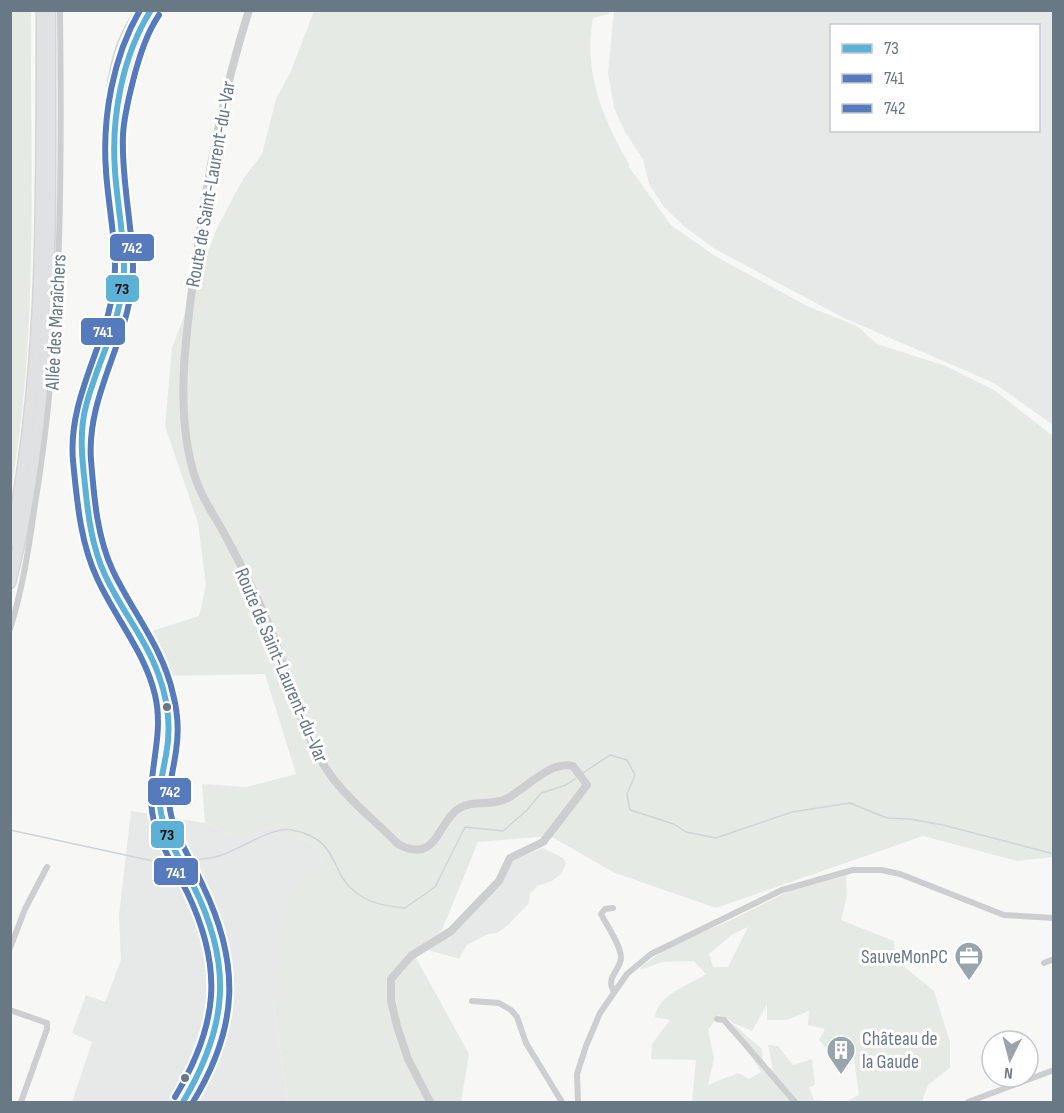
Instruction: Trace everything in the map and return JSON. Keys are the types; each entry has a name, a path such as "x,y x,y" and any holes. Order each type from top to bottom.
{"highway":[{"path":"10,542 24,474 39,332 42,10"},
{"path":"10,583 32,475 45,380 50,243 50,10"}],"main road":[{"path":"151,10 131,54 115,128 116,174 124,262 122,297 115,328 86,400 80,437 98,558 118,598 146,641 165,697 168,736 159,806 178,856 216,937 222,968 222,1007 185,1100"}],"street":[{"name":"Allée des Maraîchers","path":"10,629 23,582 37,494 49,414 55,346 59,245 60,10"},
{"name":"Route de Saint-Laurent-du-Var","path":"249,10 230,71 210,158 186,332 186,427 190,458 199,488 268,623 293,700 314,748 333,779 398,844 412,849 426,847 435,842 448,819 461,807 500,802 553,769 566,764 573,766 586,780 584,791 566,809 548,838 534,848 510,858 499,881 452,931 411,956 391,979 391,1001 397,1026 408,1059 430,1102"},
{"path":"10,948 25,909 47,867"},
{"path":"578,1102 577,1074 600,1013 613,990 627,974 657,950 782,890 853,870 881,870 900,874 1004,915 1053,918"},
{"path":"613,908 605,909 601,914 620,951 621,959 611,980 613,990"},
{"path":"1044,963 1053,959"},
{"path":"472,1001 499,1003 511,1010 517,1017 526,1043 561,1096 562,1102"},
{"path":"10,1010 47,1023 47,1029 21,1102"},
{"path":"717,1019 724,1020 795,1102"},
{"path":"968,1102 1053,1070"}],"shaded area":[{"path":"10,11 31,11 32,191 29,311 26,371 11,490"},
{"path":"314,11 609,11 609,14 593,18 591,57 598,94 611,130 629,167 671,225 715,256 807,306 857,326 877,344 946,366 994,390 1053,436 1053,857 1017,861 923,836 716,908 615,873 550,836 478,842 442,930 415,956 469,1054 461,1102 288,1102 273,1003 290,890 323,864 315,846 277,823 244,840 205,823 202,784 246,787 296,774 265,674 163,676 146,633 199,616 206,585 198,523 165,426 172,348 217,228 243,179 262,154 276,99 291,71"},
{"path":"614,11 1053,11 1053,425 994,383 844,318 715,249 685,227 664,207 649,184 643,159 625,132 614,108 608,73"},
{"path":"131,811 205,823 244,840 277,823 315,846 323,864 273,1003 288,1102 72,1102 92,1042 72,1033 86,995 105,1002 121,960 119,916"},
{"path":"543,848 563,858 566,864 561,874 552,881 537,886 530,894 529,903 507,926 497,933 488,934 467,945 459,959 428,950 514,860"},
{"path":"846,876 847,897 841,920 894,941 895,959 934,991 950,1042 950,1068 928,1085 922,1102 845,1102 859,1095 853,1052 830,1053 819,1040 825,1029 808,1025 809,1011 787,1020 767,1020 767,1004 752,1031 731,1022 762,1049 763,1063 773,1070 768,1045 778,1046 793,1065 812,1059 815,1085 809,1087 814,1100 839,1102 692,1102 696,1060 651,1059 652,1044 670,1020 655,1017 662,1002 675,991 706,974 694,961 662,962 640,970 642,966 667,948 795,888","holes":["748,927 728,967 713,967 709,954 733,934","719,1015 730,1020 761,1072 749,1079 738,1073 708,1085 714,1058 708,1030"]}],"waterway":[{"path":"116,263 106,167 106,98 111,66 120,36 136,10"},
{"path":"583,773 610,755 627,760 635,775 627,794 630,810 674,824 686,832 716,838 792,812 850,803 887,818 910,819 943,825 1054,854"},
{"path":"183,860 219,856 265,835 292,830 307,834 326,848 346,883 354,891 378,904 405,908 435,887 465,827 503,831 527,810 541,793 566,785 576,778"},
{"path":"10,830 153,861 175,860"}],"transit line":[{"name":"741","path":"140,10 123,47 111,88 105,151 115,255 113,292 108,316 77,411 73,435 73,461 80,521 91,564 104,593 144,664 155,695 158,729 151,793 155,825 165,851 187,892 207,946 211,972 211,996 207,1021 200,1045 175,1097"},
{"name":"73","path":"151,10 141,28 126,67 117,109 114,151 124,256 123,286 115,321 86,406 82,426 82,446 91,531 97,553 111,588 154,662 165,695 168,745 161,780 162,817 169,837 206,914 215,942 220,995 216,1021 209,1047 183,1102"},
{"name":"742","path":"159,15 140,58 125,119 123,151 133,266 131,291 119,339 96,410 91,435 91,460 97,517 103,545 113,571 155,646 173,694 178,730 169,793 172,819 215,915 224,943 229,996 226,1022 208,1075 193,1102"}],"place":[{"name":"SauveMonPC","path":"969,982"},
{"name":"Château de la Gaude","path":"841,1076"}]}
